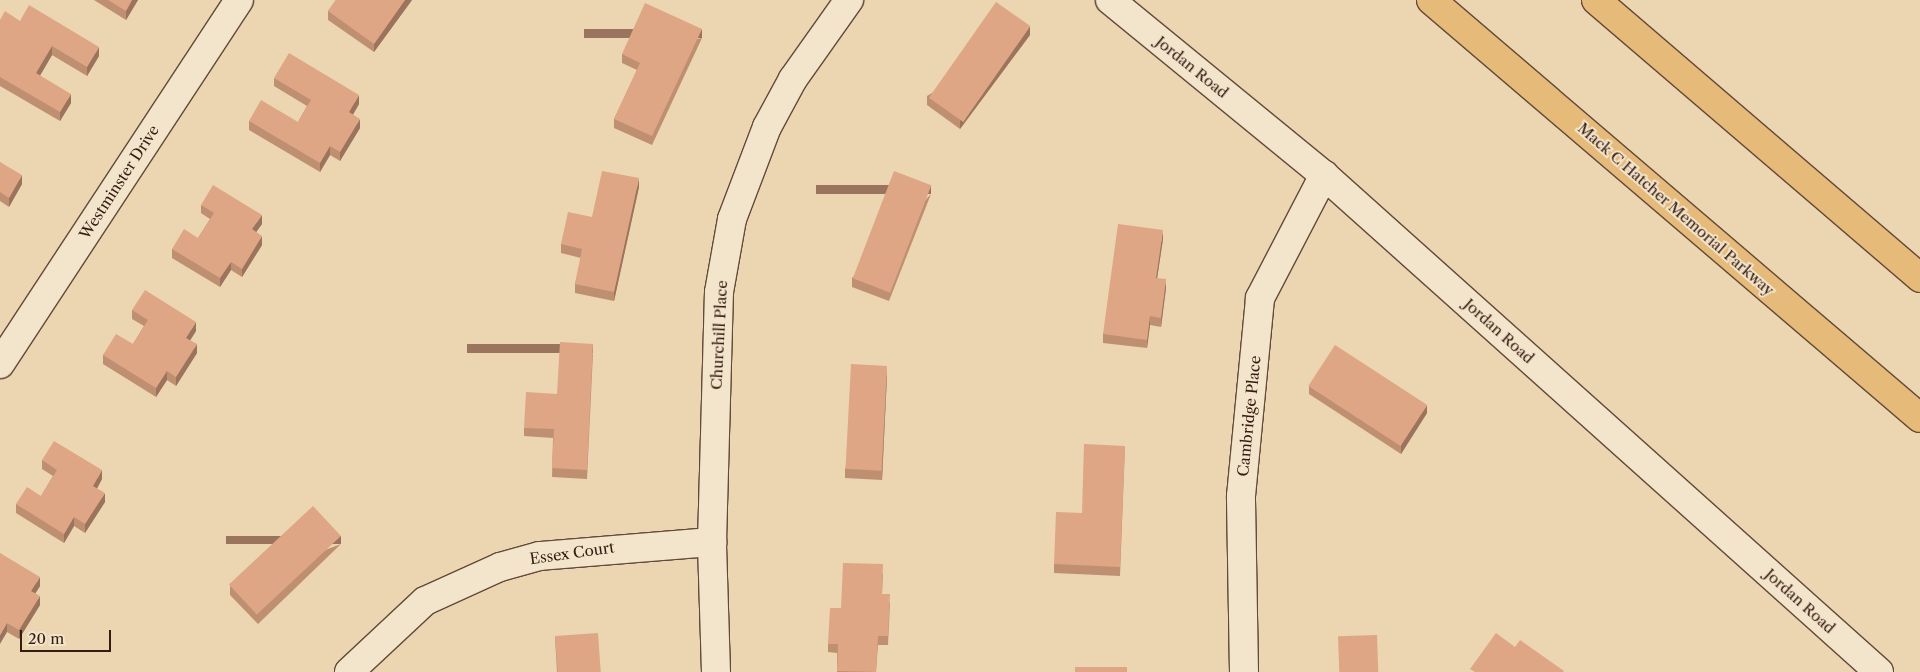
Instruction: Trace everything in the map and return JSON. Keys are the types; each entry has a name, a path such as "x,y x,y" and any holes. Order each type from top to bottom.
{"highway":[{"name":"Mack C Hatcher Memorial Parkway","path":"1431,0 1920,418"},
{"path":"1596,0 1920,278"}],"street":[{"name":"Westminster Drive","path":"1,360 239,0"},
{"name":"Churchill Place","path":"716,672 712,542 719,292 732,219 767,127 794,79 849,0"},
{"name":"Jordan Road","path":"1110,0 1324,175 1879,672"},
{"name":"Cambridge Place","path":"1244,672 1241,496 1260,298 1324,175"},
{"name":"Essex Court","path":"349,672 425,601 500,567 540,556 712,542"}],"building":[{"path":"108,0 132,0 126,11"},
{"path":"336,0 405,0 374,44 328,11"},
{"path":"996,2 1030,26 963,122 929,98"},
{"path":"645,3 702,29 652,136 614,119 640,63 622,54"},
{"path":"29,5 99,47 87,67 52,46 36,73 71,94 60,112 0,77 0,20 5,11 20,21"},
{"path":"289,53 359,95 349,112 360,119 340,152 330,146 320,163 249,121 261,100 298,122 311,100 274,78"},
{"path":"0,162 22,175 9,198 0,192"},
{"path":"602,171 639,178 614,292 575,284 582,249 561,244 568,212 592,217"},
{"path":"894,171 931,185 890,293 853,278"},
{"path":"213,185 262,215 252,229 262,236 242,269 231,262 220,278 172,249 184,229 198,238 214,213 201,205"},
{"path":"1118,224 1163,230 1156,278 1166,279 1161,318 1150,316 1147,340 1103,334"},
{"path":"145,290 196,322 186,338 197,344 176,377 167,371 156,388 103,355 116,334 133,344 148,320 132,310"},
{"path":"560,342 593,344 587,470 552,468 554,429 524,428 526,392 557,394"},
{"path":"1335,345 1427,405 1401,446 1308,386"},
{"path":"851,364 887,366 881,471 846,469"},
{"path":"54,441 102,470 93,486 105,493 85,524 74,517 64,534 16,504 27,487 41,496 57,470 42,460"},
{"path":"1084,444 1125,446 1120,567 1054,564 1056,512 1082,513"},
{"path":"313,506 341,536 257,614 229,584"},
{"path":"0,553 40,577 31,591 40,596 19,630 7,623 0,635"},
{"path":"843,563 883,564 882,594 890,594 888,636 878,636 876,672 837,671 838,644 828,644 830,608 841,608"},
{"path":"598,633 601,672 558,672 555,636"},
{"path":"1496,633 1515,647 1520,640 1564,671 1475,672 1470,669"},
{"path":"1377,635 1378,672 1339,672 1338,636"},
{"path":"1075,667 1127,667 1127,672 1075,672"}]}
